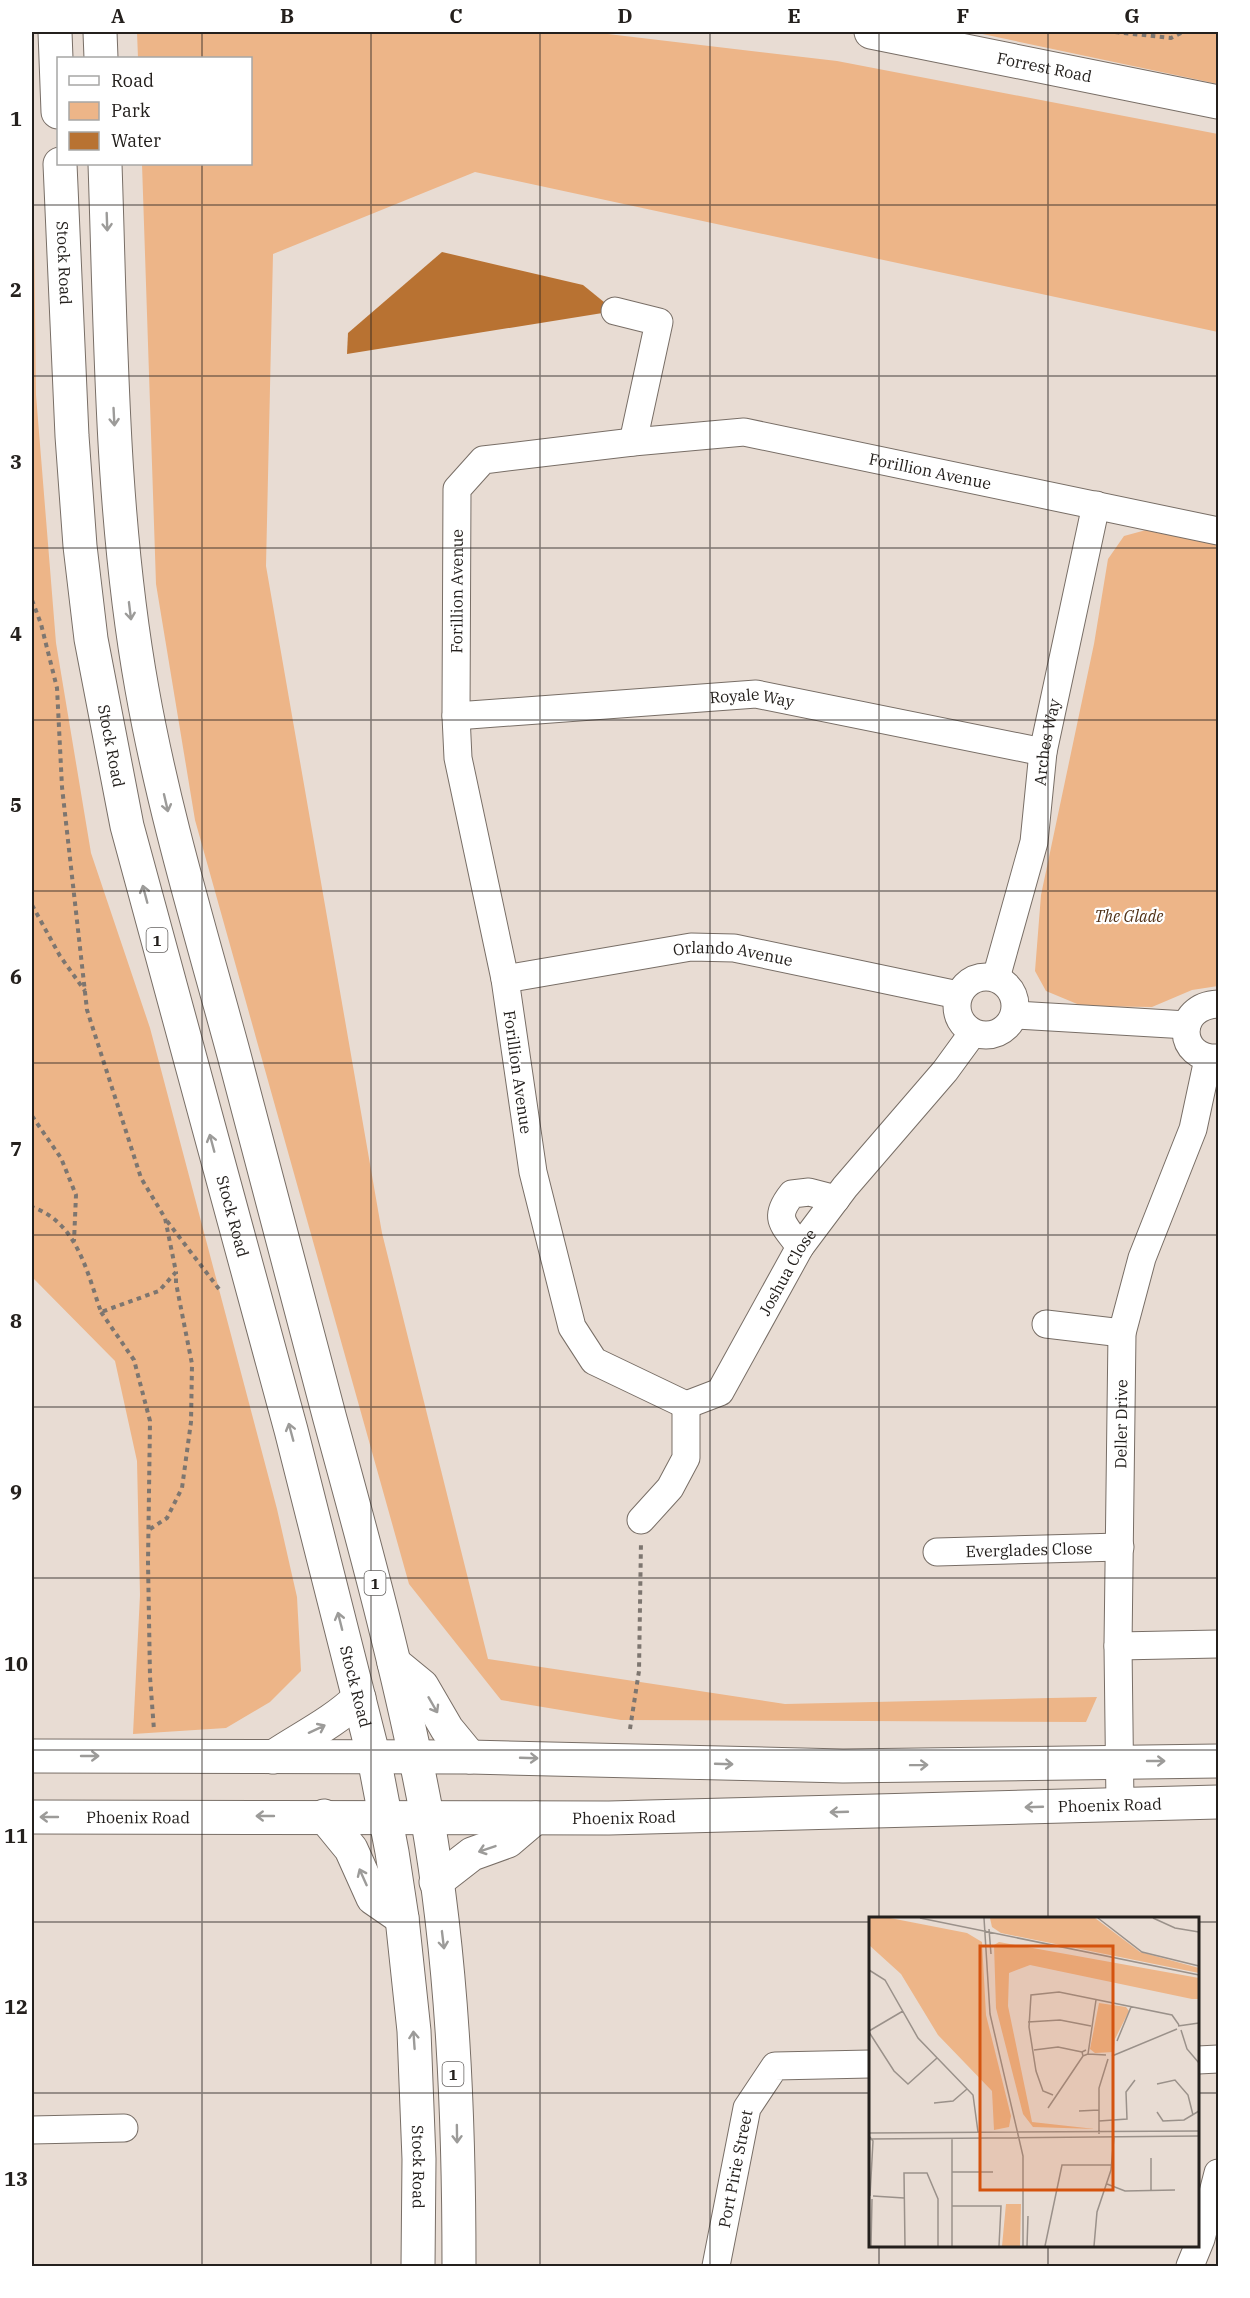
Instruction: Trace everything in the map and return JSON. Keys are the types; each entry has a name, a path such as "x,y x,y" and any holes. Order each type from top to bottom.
{"main road":[{"path":"55,32 57,85"},
{"path":"100,32 101,57"},
{"name":"Forrest Road","path":"871,32 1218,102"},
{"name":"Stock Road","path":"60,165 69,382 80,546 91,639 107,728 133,848 291,1430 374,1758 402,1918 412,2019 418,2098 418,2266"},
{"name":"1","path":"105,165 119,494 132,627 142,691 172,832 243,1089 394,1663 415,1758 427,1818 446,1959 456,2113 459,2266"},
{"path":"394,1663 422,1686 447,1729 470,1757"},
{"path":"273,1757 311,1731 334,1720 359,1698"},
{"path":"32,1756 470,1757 843,1766 1218,1761"},
{"name":"Phoenix Road","path":"32,1817 536,1818 1218,1802"},
{"path":"324,1816 351,1850 373,1898 402,1918"},
{"path":"436,1882 472,1854 508,1841 536,1818"}],"street":[{"path":"615,311 659,322 633,442"},
{"name":"Forillion Avenue","path":"686,1405 594,1361 572,1327 533,1172 505,980 458,758 456,716 457,489 483,460 633,442 744,432 1218,531"},
{"name":"Arches Way","path":"996,978 1034,842 1043,752 1096,506"},
{"name":"Royale Way","path":"456,716 756,694 1043,752"},
{"name":"Orlando Avenue","path":"505,980 690,947 734,948 958,995"},
{"path":"980,977 996,978 1010,989 1015,1002 1015,1015 1006,1028 994,1035 972,1034 960,1023 955,1007 958,995 965,985 980,977"},
{"path":"1213,1059 1195,1052 1187,1040 1187,1025 1193,1013 1204,1005 1218,1004"},
{"path":"1015,1015 1187,1025"},
{"name":"Joshua Close","path":"686,1405 720,1392 800,1247 836,1199 945,1071 972,1034"},
{"name":"Deller Drive","path":"1120,1804 1118,1646 1122,1333 1142,1258 1193,1129 1213,1059"},
{"path":"800,1247 781,1220 782,1207 792,1194 808,1192 836,1199"},
{"path":"1046,1324 1122,1333"},
{"path":"641,1520 670,1488 686,1458 686,1405"},
{"name":"Everglades Close","path":"937,1552 1120,1547"},
{"path":"1118,1646 1218,1644"},
{"path":"1199,2060 1218,2059"},
{"name":"Port Pirie Street","path":"716,2266 747,2108 775,2066 869,2064"},
{"path":"32,2130 124,2128"},
{"path":"1190,2266 1210,2242 1218,2173"}],"path":[{"path":"1115,32 1171,38 1183,32"},
{"path":"1134,32 1141,36"},
{"path":"32,600 41,624 57,688 62,787 87,1011 141,1178 165,1218 219,1289"},
{"path":"32,905 60,956 85,992"},
{"path":"32,1116 62,1158 76,1195 74,1242"},
{"path":"32,1207 42,1210 59,1224 78,1247 100,1312 134,1360 150,1421 150,1665 154,1731"},
{"path":"150,1530 167,1518 182,1488 191,1422 192,1364 165,1218"},
{"path":"100,1312 159,1291 176,1272"},
{"path":"630,1729 639,1671 641,1520"}],"green space":[{"path":"137,32 591,32 837,61 1218,134 1218,332 475,172 273,254 266,566 382,1233 488,1659 785,1704 1097,1697 1086,1722 621,1720 501,1700 409,1584 195,820 156,584 142,165 252,165 252,57 138,57"},
{"path":"973,32 1218,32 1218,84"},
{"path":"32,54 36,395 56,643 91,853 150,1028 277,1509 297,1597 301,1671 270,1702 226,1728 133,1734 140,1595 137,1461 115,1361 32,1277"},
{"name":"The Glade","path":"1146,530 1218,541 1218,986 1192,990 1152,1007 1082,1006 1046,991 1035,971 1041,895 1094,644 1108,559 1124,536"}],"water":[{"path":"442,252 583,285 615,311 347,354 348,333"}]}
